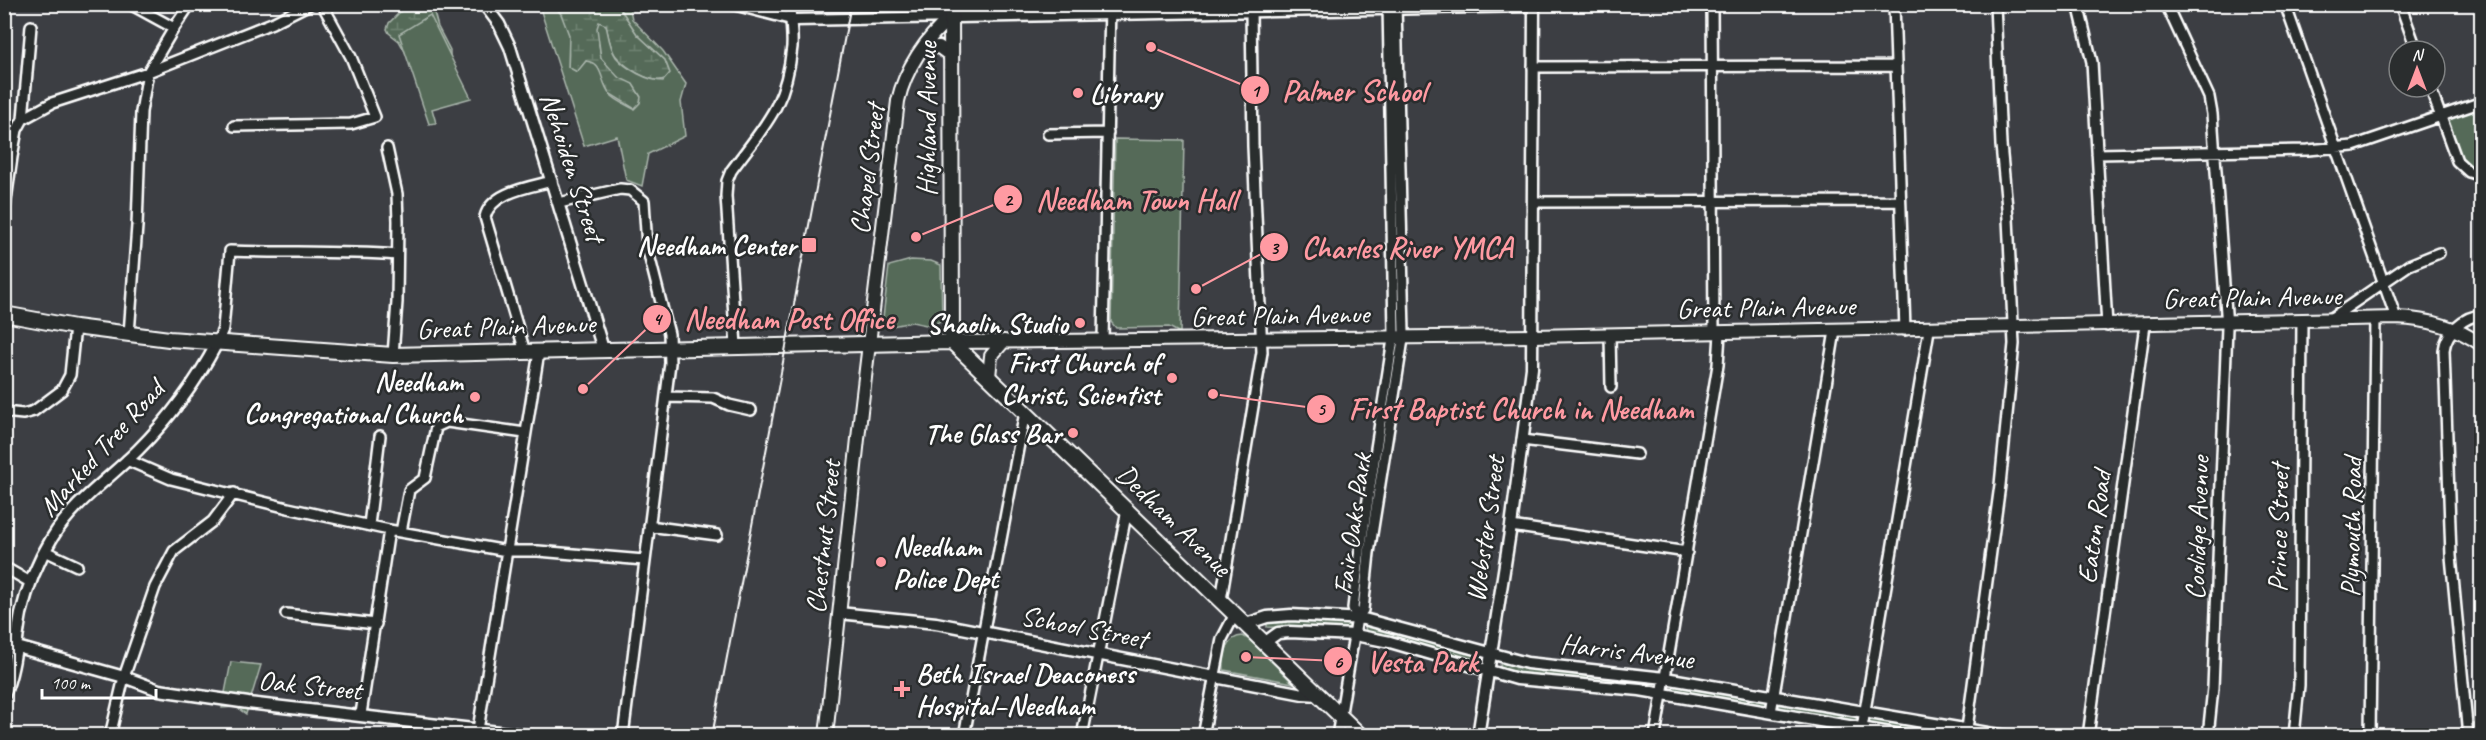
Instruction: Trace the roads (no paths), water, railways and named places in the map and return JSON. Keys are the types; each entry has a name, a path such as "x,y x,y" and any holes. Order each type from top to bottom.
{"main road":[{"name":"Chapel Street","path":"869,343 898,101 905,78 951,11"},
{"name":"Highland Avenue","path":"951,11 952,342"},
{"path":"924,48 939,47 951,56"},
{"name":"Great Plain Avenue","path":"4,314 129,334 217,343 393,354 869,343 1262,340 1929,330 2396,318 2432,322 2455,330 2481,345"},
{"path":"989,377 992,354 1005,341"},
{"name":"Dedham Avenue","path":"952,342 1361,735"},
{"name":"Chestnut Street","path":"826,735 869,343"}],"street":[{"path":"130,4 174,28"},
{"path":"129,334 137,226 141,112 148,72 190,4"},
{"path":"22,119 60,100 148,72 272,23 310,4"},
{"path":"234,126 351,124 375,117 351,57 322,4"},
{"name":"Nehoiden Street","path":"484,4 499,24 510,47 603,349"},
{"path":"733,4 790,19 951,11 1534,5"},
{"path":"736,346 726,196 727,181 731,171 770,121 779,102 792,46 790,4"},
{"path":"1655,735 1718,365 1713,201 1712,4"},
{"path":"1894,4 1905,330"},
{"path":"1967,732 2000,485 2014,328 2008,218 2001,145 1995,4"},
{"path":"2078,4 2091,62 2108,326"},
{"name":"Coolidge Avenue","path":"2166,4 2209,97 2227,323 2214,688 2208,735"},
{"path":"2285,4 2396,318"},
{"path":"2400,4 2413,39"},
{"name":"Webster Street","path":"1478,735 1531,379 1534,5"},
{"name":"Fair Oaks Park","path":"1337,735 1357,618 1363,610 1364,552 1399,338 1392,7"},
{"path":"1103,340 1110,9"},
{"path":"1221,600 1262,359 1253,146 1254,9"},
{"path":"4,216 12,158 22,119 31,27"},
{"path":"1533,67 1896,66"},
{"path":"2434,99 2457,161 2469,172 2481,176"},
{"path":"2097,154 2353,146 2481,102"},
{"path":"1048,134 1108,133"},
{"path":"387,148 397,194 397,302 393,354"},
{"path":"478,732 525,433 532,352 485,217 492,202 508,194 552,181"},
{"path":"559,203 620,189 630,190 644,201 647,247 671,347 623,735"},
{"path":"1533,202 1900,201"},
{"path":"217,343 223,329 230,251 295,254 363,252 397,255"},
{"path":"2328,320 2409,265 2439,253"},
{"path":"2468,735 2451,556 2444,350 2447,339 2466,318 2481,315"},
{"name":"Plymouth Road","path":"2370,735 2375,319"},
{"name":"Prince Street","path":"2294,735 2299,685 2302,321"},
{"name":"Eaton Road","path":"2088,735 2145,325"},
{"path":"4,412 23,414 34,411 62,390 70,375 75,327"},
{"path":"1862,728 1929,330"},
{"path":"1771,712 1835,331"},
{"path":"1610,335 1611,387"},
{"name":"Marked Tree Road","path":"4,695 30,582 45,551 68,516 127,460 164,420 194,380 217,343"},
{"path":"666,397 713,398 733,407 751,410"},
{"path":"964,735 1025,412"},
{"path":"401,532 410,490 425,478 436,427 447,422 525,433"},
{"path":"369,525 380,436"},
{"path":"1522,440 1637,454"},
{"path":"127,460 171,479 389,530 507,551 538,551 644,560"},
{"path":"110,735 124,678 155,587 174,551 213,521 234,493"},
{"path":"1082,735 1127,510"},
{"path":"649,526 717,535"},
{"path":"1510,526 1686,552"},
{"path":"361,714 389,530"},
{"path":"45,551 77,566"},
{"path":"4,567 30,582"},
{"name":"School Street","path":"839,613 929,622 1307,695 1319,695"},
{"path":"286,614 376,624"},
{"path":"1203,735 1223,635 1235,614"},
{"name":"Harris Avenue","path":"1246,624 1267,617 1285,615 1357,618 1535,664 1665,678 1967,732 2005,735"},
{"name":"Harris Avenue","path":"1264,643 1278,633 1355,635 1390,642 1524,680 1596,685 1662,694 1907,735"},
{"path":"4,646 16,646"},
{"name":"Oak Street","path":"16,646 159,690 248,703 361,714 478,732 533,735"}],"railway":[{"path":"712,736 851,4"}],"place":[{"name":"Palmer School","path":"1151,47"},
{"name":"Library","path":"1078,93"},
{"name":"Needham Town Hall","path":"916,237"},
{"name":"Needham Center","path":"809,245"},
{"name":"Charles River YMCA","path":"1196,289"},
{"name":"Shaolin Studio","path":"1080,323"},
{"name":"First Church of Christ, Scientist","path":"1172,378"},
{"name":"Needham Post Office","path":"583,389"},
{"name":"First Baptist Church in Needham","path":"1213,394"},
{"name":"Needham Congregational Church","path":"475,397"},
{"name":"The Glass Bar","path":"1073,433"},
{"name":"Needham Police Dept","path":"881,562"},
{"name":"Vesta Park","path":"1246,657"},
{"name":"Beth Israel Deaconess Hospital–Needham","path":"902,689"}]}
